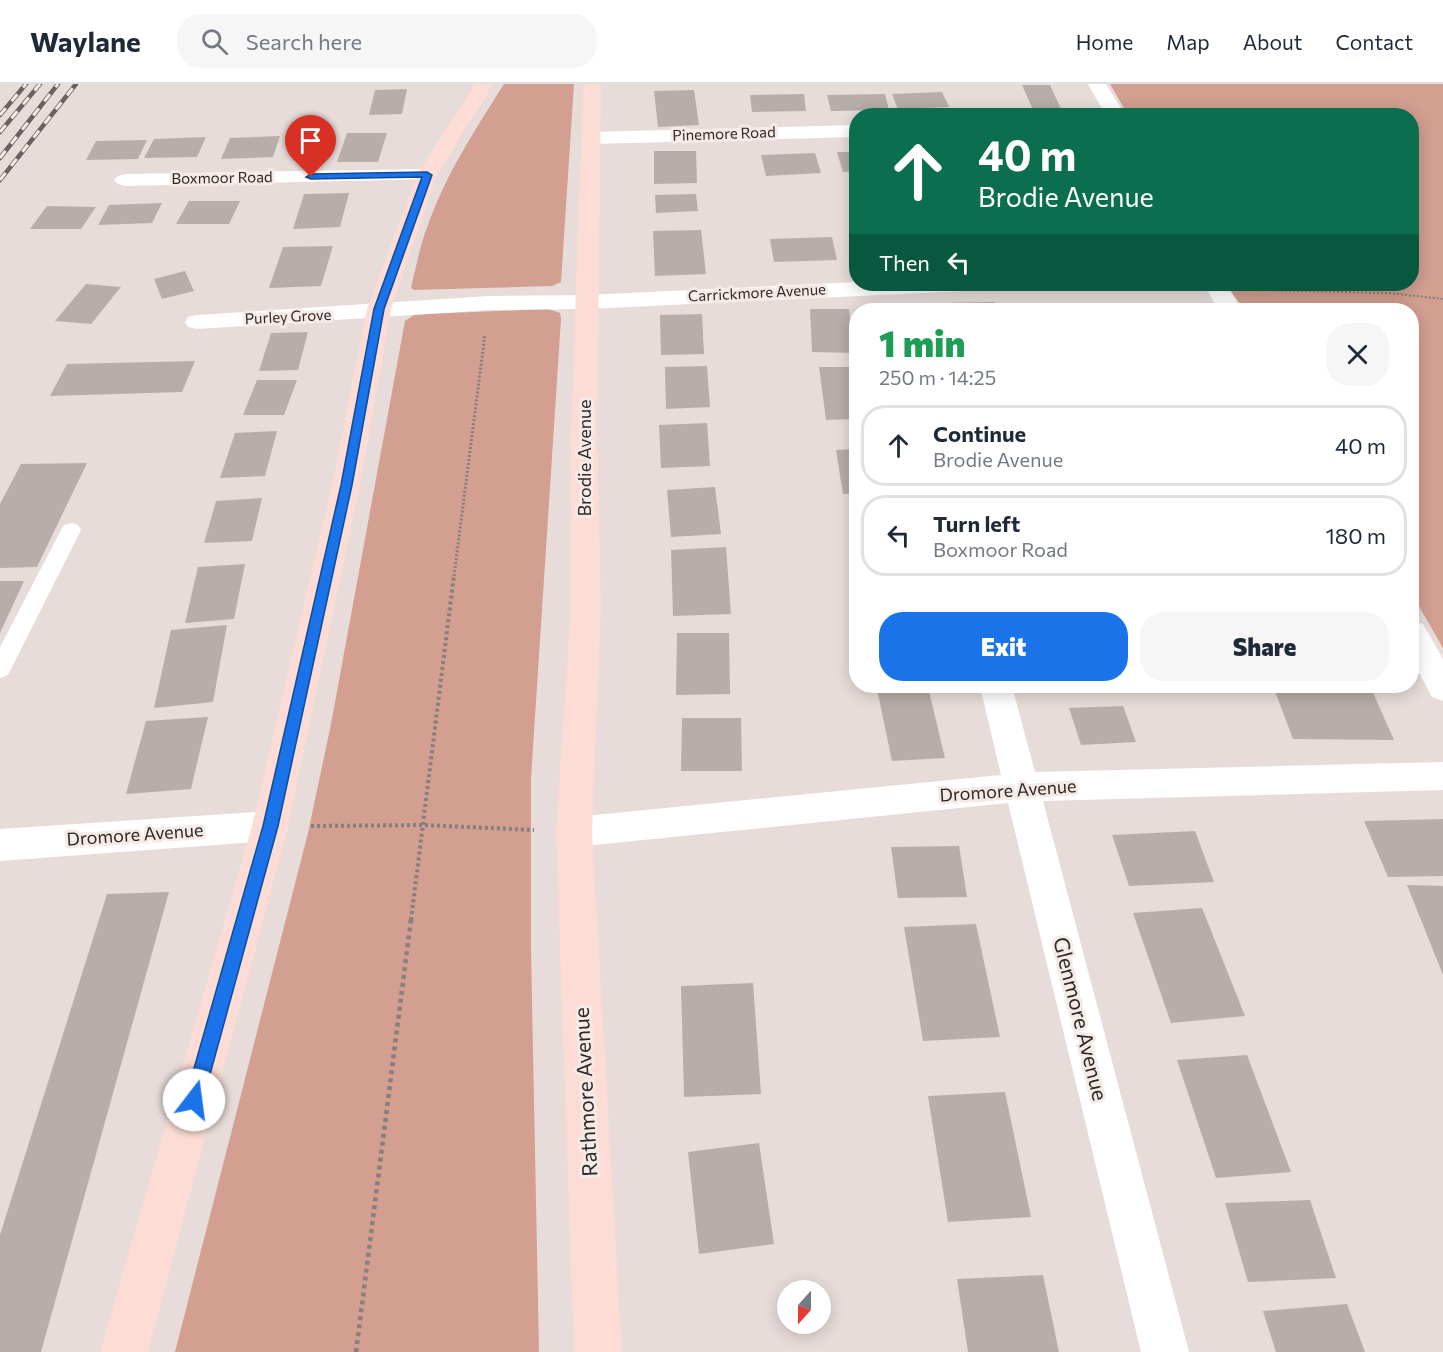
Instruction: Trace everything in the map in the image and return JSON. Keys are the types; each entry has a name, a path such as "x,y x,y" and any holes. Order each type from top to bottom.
{"street":[{"path":"124,1352 270,826 346,485 379,309 427,175 484,84"},
{"name":"Brodie Avenue","path":"574,832 586,606 584,434 592,84"},
{"path":"1097,84 1111,108"},
{"name":"Pinemore Road","path":"592,138 849,130"},
{"name":"Boxmoor Road","path":"125,180 427,175"},
{"name":"Carrickmore Avenue","path":"489,303 588,302 849,289"},
{"name":"Purley Grove","path":"197,322 489,303"},
{"path":"1419,645 1443,688"},
{"name":"Glenmore Avenue","path":"998,693 1165,1352"},
{"name":"Dromore Avenue","path":"574,832 1021,787 1443,776"},
{"name":"Dromore Avenue","path":"0,845 270,826"},
{"name":"Rathmore Avenue","path":"574,832 598,1352"}],"lane":[{"path":"0,669 71,530"}],"path":[{"path":"1296,291 1389,293 1443,299"},
{"path":"356,1352 489,303"},
{"path":"270,826 424,825 574,832"}],"shaded area":[{"path":"504,84 574,84 561,282 552,286 414,290 411,288 418,256 435,206 462,153"},
{"path":"1110,84 1443,84 1443,648 1419,606 1419,303 1239,303 1231,291 1419,291 1419,108 1124,108"},
{"path":"548,309 560,313 561,319 531,778 531,950 539,1352 175,1352 308,833 331,724 405,321 414,315"}],"building":[{"path":"1022,85 1050,85 1061,108 1032,108"},
{"path":"407,89 402,114 369,115 375,90"},
{"path":"694,90 699,125 658,127 654,91"},
{"path":"942,92 949,107 898,108 892,94"},
{"path":"804,94 806,111 752,112 750,95"},
{"path":"885,94 888,108 849,108 849,111 831,111 827,95"},
{"path":"347,133 387,133 378,162 337,162"},
{"path":"280,136 273,157 221,159 230,138"},
{"path":"206,137 197,157 144,158 154,139"},
{"path":"147,140 138,159 86,160 96,141"},
{"path":"654,151 696,151 697,183 654,184"},
{"path":"837,152 849,152 849,172 843,172"},
{"path":"815,153 821,173 766,176 761,155"},
{"path":"349,193 340,227 293,229 304,194"},
{"path":"696,194 698,211 656,213 655,195"},
{"path":"189,201 240,201 229,224 176,224"},
{"path":"162,203 152,223 98,225 109,205"},
{"path":"47,206 96,207 81,229 30,229"},
{"path":"701,230 706,274 655,276 653,231"},
{"path":"832,237 837,260 774,262 770,239"},
{"path":"333,246 321,286 269,288 283,247"},
{"path":"185,271 194,291 162,299 154,279"},
{"path":"86,284 121,287 91,324 55,321"},
{"path":"995,302 995,303 948,303"},
{"path":"810,309 849,309 849,353 812,352"},
{"path":"702,314 704,354 661,355 660,315"},
{"path":"308,332 298,370 259,371 271,333"},
{"path":"195,361 182,392 50,396 67,364"},
{"path":"707,366 710,407 666,409 665,367"},
{"path":"819,367 849,367 849,419 826,420"},
{"path":"257,380 297,380 284,415 243,415"},
{"path":"707,423 710,466 661,468 659,425"},
{"path":"277,431 265,476 220,478 235,433"},
{"path":"849,449 849,494 843,494 836,450"},
{"path":"87,463 37,567 0,568 0,504 21,464"},
{"path":"715,487 721,534 671,537 667,490"},
{"path":"262,498 252,541 204,543 216,501"},
{"path":"726,547 731,614 673,616 671,550"},
{"path":"245,564 234,619 185,623 198,567"},
{"path":"0,581 24,581 0,633"},
{"path":"227,625 213,702 154,708 171,630"},
{"path":"677,633 729,633 730,694 676,695"},
{"path":"878,693 929,693 945,758 892,761"},
{"path":"1276,693 1373,693 1394,740 1293,739"},
{"path":"1123,706 1136,742 1081,745 1069,708"},
{"path":"208,717 191,789 126,794 146,721"},
{"path":"682,718 741,718 742,771 681,771"},
{"path":"1443,819 1443,876 1388,877 1364,821"},
{"path":"1195,831 1214,882 1129,886 1112,835"},
{"path":"959,846 967,897 898,898 891,847"},
{"path":"1407,885 1443,886 1443,975"},
{"path":"169,892 41,1352 0,1352 0,1235 107,894"},
{"path":"1202,908 1245,1016 1171,1023 1133,913"},
{"path":"976,924 1000,1037 923,1041 904,927"},
{"path":"753,983 761,1094 684,1097 681,986"},
{"path":"1247,1055 1291,1172 1216,1178 1177,1060"},
{"path":"1005,1092 1031,1217 948,1222 928,1096"},
{"path":"759,1143 774,1244 699,1254 688,1152"},
{"path":"1310,1200 1336,1278 1248,1282 1225,1203"},
{"path":"1043,1275 1059,1352 968,1352 957,1279"},
{"path":"1347,1304 1365,1352 1276,1352 1263,1311"}],"railway":[{"path":"0,115 26,84"},
{"path":"0,132 40,84"},
{"path":"0,158 58,84"},
{"path":"0,180 76,84"}],"route":[{"path":"194,1100 270,826 346,485 379,309 427,175 311,177"}]}
